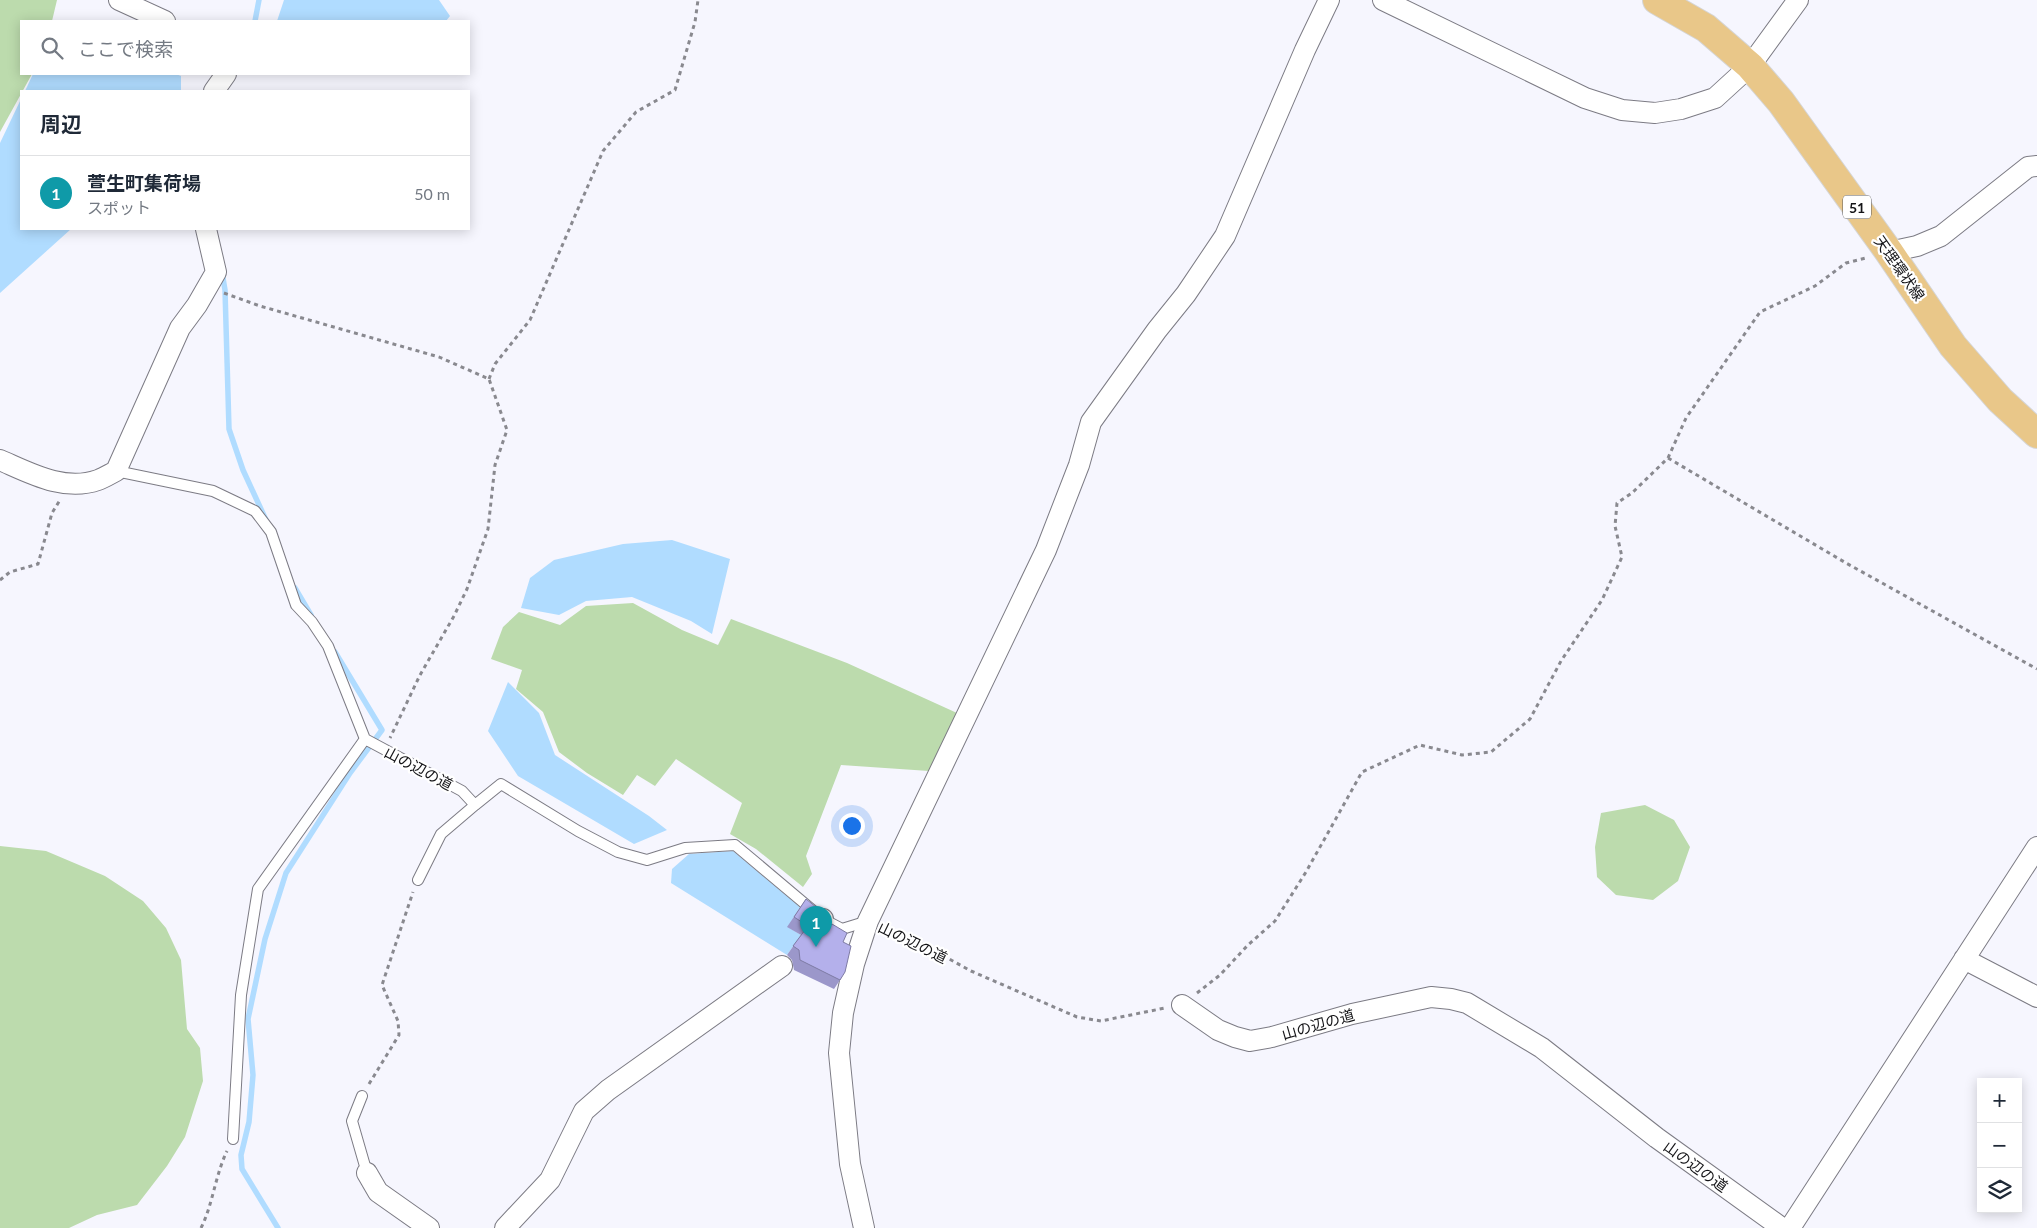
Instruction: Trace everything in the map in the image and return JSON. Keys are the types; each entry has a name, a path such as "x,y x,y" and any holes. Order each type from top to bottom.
{"main road":[{"name":"天理環状線","path":"1657,0 1706,28 1750,66 1781,102 1889,252 1953,346 2000,400 2037,434"}],"street":[{"path":"119,0 143,4 165,20"},
{"path":"864,1228 850,1164 838,1053 843,1013 854,964 868,921 1046,550 1079,464 1090,422 1157,330 1186,294 1225,236 1305,50 1329,0"},
{"path":"1383,0 1585,98 1622,110 1654,113 1681,109 1714,98 1750,66 1798,0"},
{"path":"215,90 225,75"},
{"path":"1889,252 1917,246 1941,236 2028,167 2037,166"},
{"path":"0,460 46,480 72,483 97,480 116,471 180,328 216,272 206,230"},
{"path":"1790,1228 2037,848"},
{"path":"1964,959 2037,997"},
{"path":"505,1228 550,1180 584,1111 608,1090 782,966"},
{"name":"山の辺の道","path":"1182,1004 1218,1030 1235,1038 1250,1041 1272,1037 1352,1014 1431,997 1467,1003 1542,1048 1574,1075 1657,1138 1782,1228"},
{"path":"367,1173 378,1192 429,1228"}],"lane":[{"path":"116,471 213,491 255,511 272,532 296,605 312,622 328,646 366,739 258,890 241,995 232,1140"},
{"name":"山の辺の道","path":"366,739 462,791 475,805 501,784 578,831 618,852 647,860 685,848 735,845 820,922 842,928 868,921"},
{"path":"418,880 441,834 475,805"},
{"path":"362,1096 352,1121 367,1173"}],"path":[{"path":"384,749 420,675 463,598 488,529 495,465 507,430 489,379 495,364 530,320 603,151 636,112 675,90 696,22 698,0"},
{"path":"1182,1004 1220,975 1248,945 1275,921 1306,872 1362,772 1420,745 1462,755 1491,752 1530,719 1561,661 1602,600 1622,557 1615,526 1617,503 1632,492 1668,458 1686,418 1760,312 1815,286 1846,263 1889,252"},
{"path":"207,287 260,306 439,357 489,379"},
{"path":"1668,458 1846,563 2037,669"},
{"path":"0,580 10,572 38,564 52,513 72,483"},
{"path":"362,1096 399,1035 398,1020 382,985 407,905 418,880"},
{"name":"山の辺の道","path":"868,921 924,945 971,971 1078,1017 1101,1020 1182,1004"},
{"path":"201,1228 208,1214 220,1167 232,1140"}],"green space":[{"path":"0,0 57,0 52,20 20,20 20,75 31,75 23,90 20,90 20,96 0,132"},
{"path":"633,603 682,630 718,645 731,619 847,663 957,713 929,771 841,765 806,856 812,874 803,887 756,849 730,834 742,803 676,759 655,786 637,775 623,795 587,773 559,752 543,712 516,689 522,670 491,659 503,627 519,612 560,625 586,606"},
{"path":"1645,805 1674,820 1690,847 1678,881 1653,900 1616,895 1597,877 1595,847 1601,813"},
{"path":"0,846 46,851 105,876 143,901 166,928 181,960 187,1029 200,1048 203,1081 185,1137 167,1166 137,1205 97,1215 69,1228 0,1228"}],"water":[{"path":"284,0 439,0 450,16 447,20 277,20"},
{"path":"33,75 181,76 181,90 25,90"},
{"path":"20,101 20,230 70,230 0,293 0,143"},
{"path":"672,540 730,559 712,634 691,621 632,597 586,601 559,615 521,608 530,578 554,560 623,544"},
{"path":"508,682 539,713 555,755 649,816 667,830 634,844 518,776 488,731"},
{"path":"733,851 800,907 788,927 801,935 787,955 671,883 672,869 689,854"}],"building":[{"path":"806,899 816,907 812,913 812,919 816,924 826,927 832,924 847,933 843,942 851,946 845,972 840,980 800,960 799,950 793,946 808,926 794,917"}],"waterway":[{"path":"255,20 259,0"},
{"path":"222,272 225,290 229,429 243,470 266,520"},
{"path":"295,588 311,615"},
{"path":"278,1228 242,1169 241,1155 249,1122 253,1075 248,1019 265,939 286,873 350,773 382,730 335,652"}],"place":[{"name":"萱生町集荷場","path":"816,947"}]}
